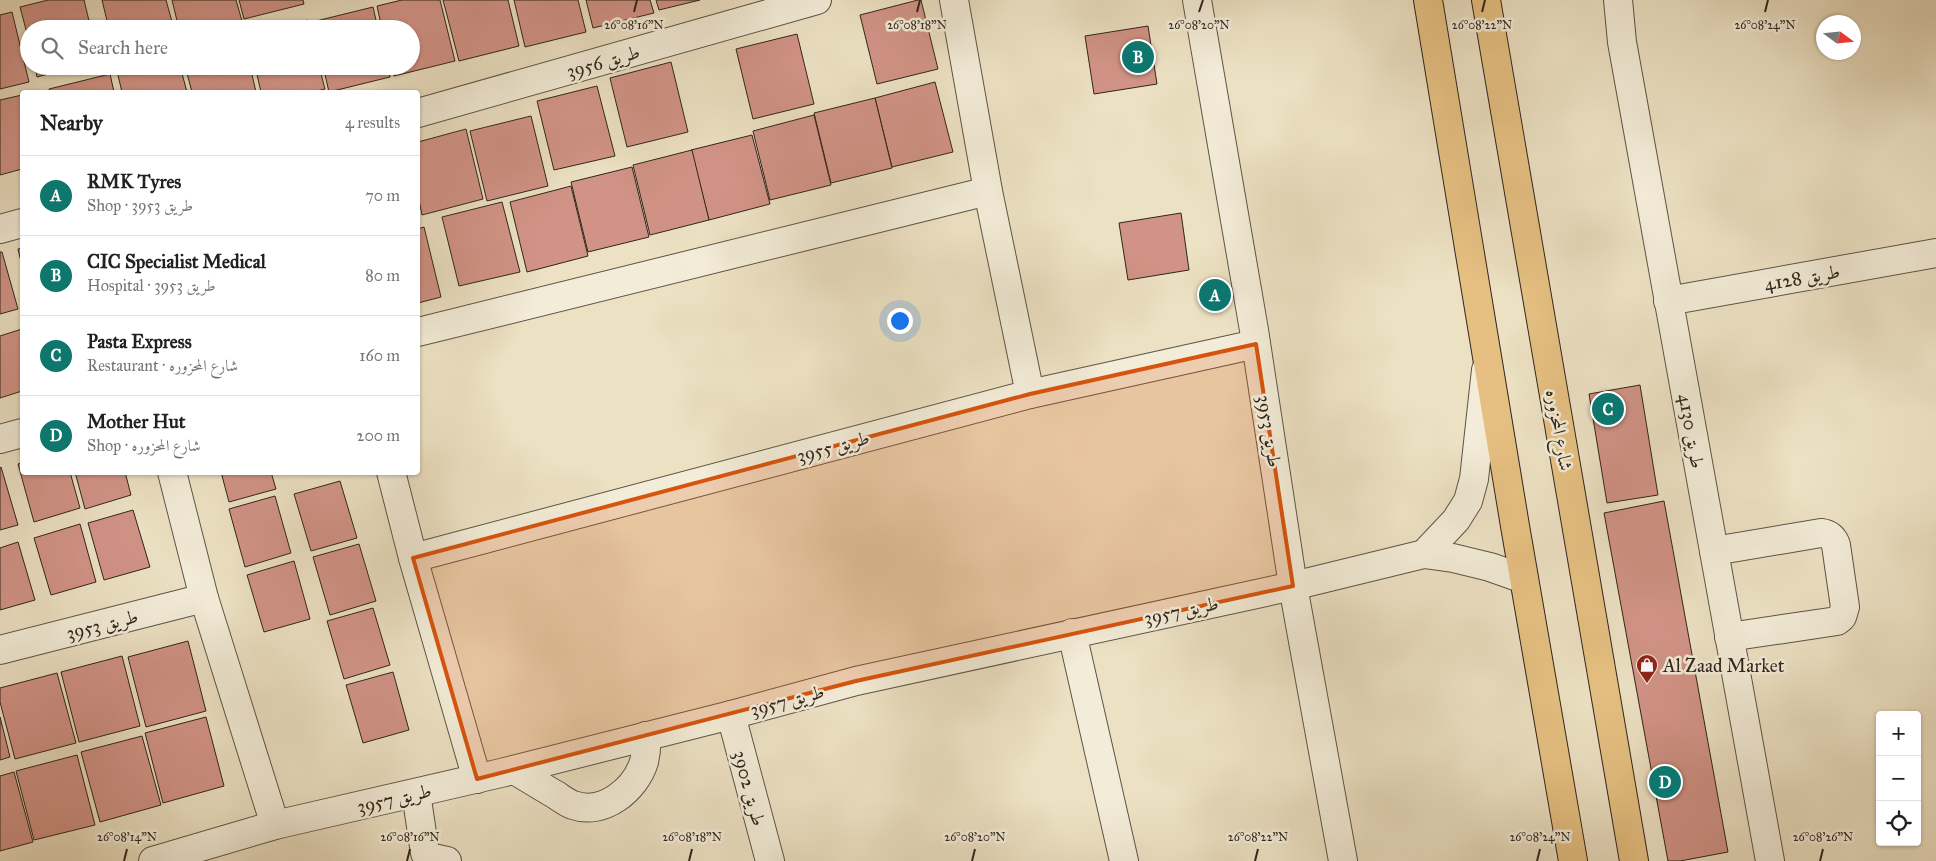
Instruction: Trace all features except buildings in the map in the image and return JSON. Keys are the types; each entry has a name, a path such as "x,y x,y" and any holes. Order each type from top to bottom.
{"main road":[{"path":"1428,0 1573,861"},
{"name":"شارع المحزوره","path":"1486,0 1634,861"}],"street":[{"name":"طريق 3956","path":"420,112 817,0"},
{"path":"954,0 988,191 1030,394"},
{"name":"طريق 3953","path":"1197,0 1256,344 1294,586 1343,861"},
{"name":"طريق 4130","path":"1618,0 1622,42 1770,861"},
{"path":"420,332 988,191"},
{"path":"0,229 20,224"},
{"name":"طريق 4128","path":"1668,301 1936,253"},
{"name":"طريق 3955","path":"413,558 1030,394 1256,344"},
{"path":"1424,554 1456,520 1468,501 1474,479 1487,358"},
{"path":"0,439 20,434"},
{"path":"173,475 204,598 275,825"},
{"path":"392,475 413,558 477,779"},
{"path":"1714,551 1820,533 1827,534 1833,538 1836,545 1845,607 1842,617 1837,621 1730,637"},
{"name":"طريق 3957","path":"153,861 275,825 514,770 856,681 1294,586 1424,554 1453,558 1490,567 1524,579"},
{"name":"طريق 3953","path":"0,650 204,598"},
{"path":"1072,633 1124,861"},
{"name":"طريق 3902","path":"731,715 770,861"},
{"path":"514,770 573,805 586,808 599,807 621,795 638,776 647,750 646,736"},
{"path":"416,793 425,853 433,858 447,861"}],"highlighted area":[{"path":"1256,344 1293,586 856,681 477,779 413,558 1030,394"}],"place":[{"name":"CIC Specialist Medical","path":"1138,57"},
{"name":"RMK Tyres","path":"1215,295"},
{"name":"Pasta Express","path":"1608,409"},
{"name":"Al Zaad Market","path":"1647,684"},
{"name":"Mother Hut","path":"1665,782"}]}
